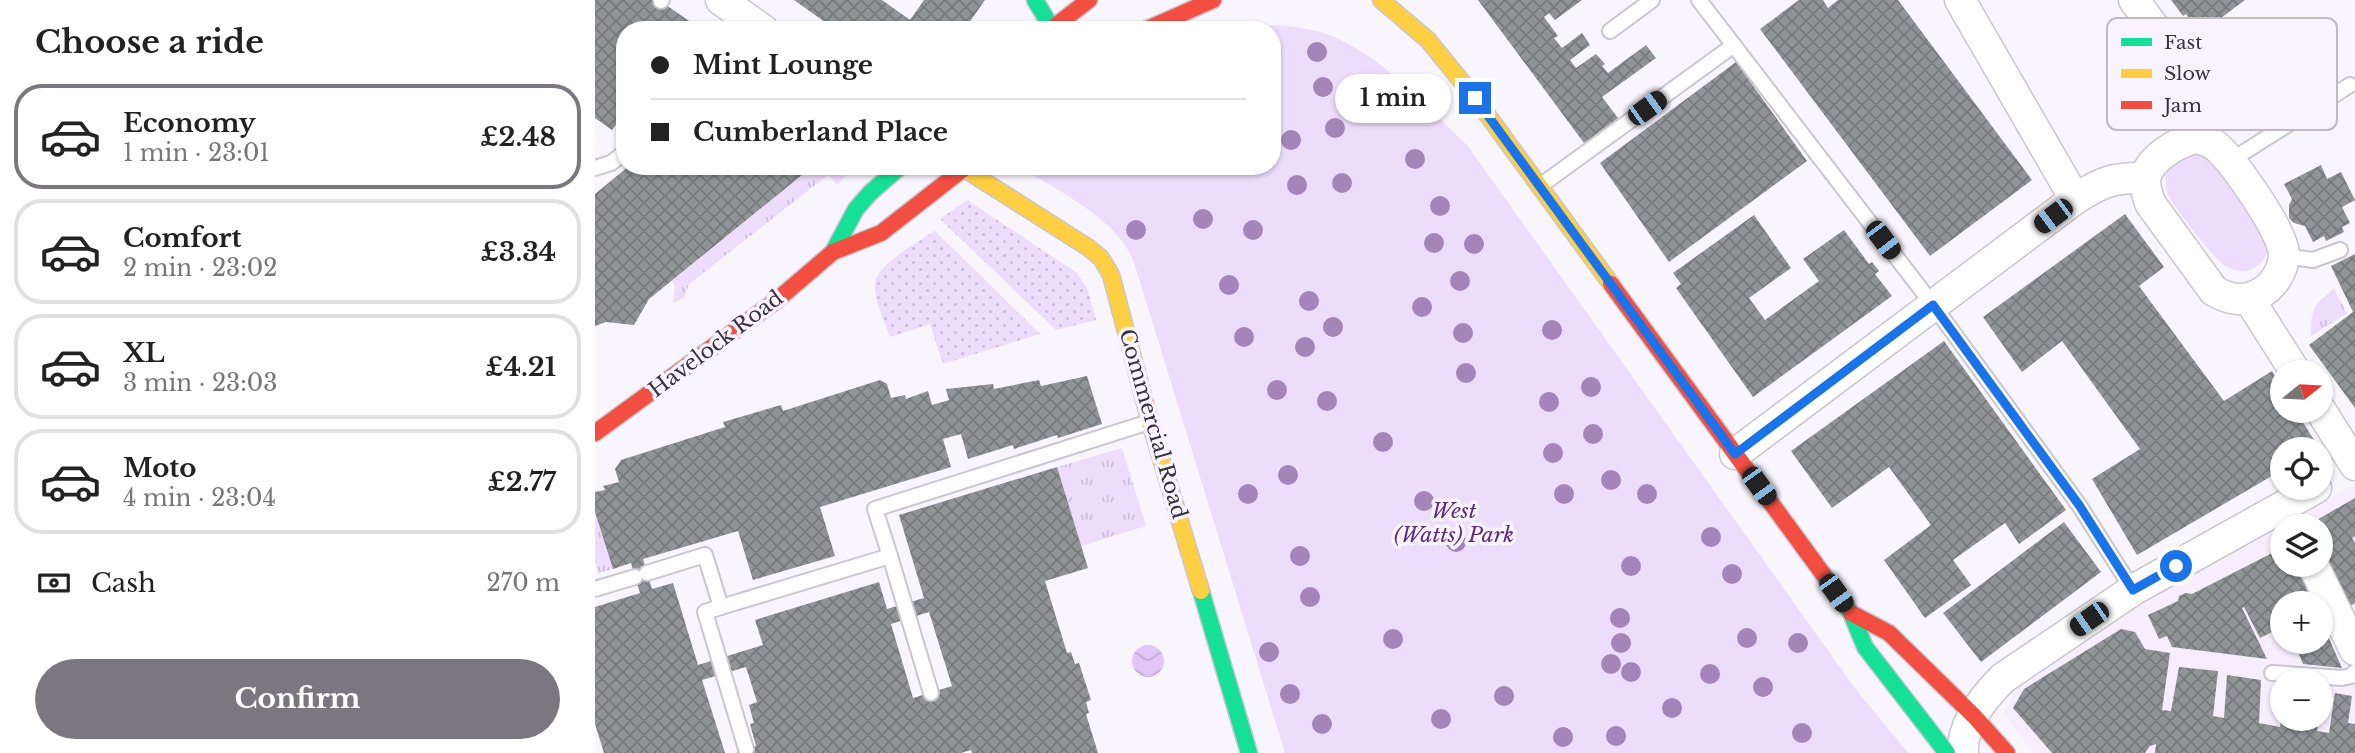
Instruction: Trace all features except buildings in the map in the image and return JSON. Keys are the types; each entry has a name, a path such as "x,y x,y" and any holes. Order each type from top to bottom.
{"main road":[{"path":"1035,0 1047,21"},
{"path":"1062,21 1089,0"},
{"path":"1165,21 1213,0"},
{"path":"1381,0 1428,40 1475,98 1851,613 1865,647 1947,753"},
{"name":"Havelock Road","path":"834,252 856,209 891,175"},
{"name":"Havelock Road","path":"595,433 777,300 834,252 881,233 953,175"},
{"name":"Commercial Road","path":"976,175 1089,247 1101,258 1111,275 1150,422 1249,753"},
{"path":"1851,613 1889,633 1974,716 2007,753"}],"street":[{"path":"722,0 749,21"},
{"path":"1960,0 2075,199"},
{"path":"2134,0 2147,18"},
{"path":"2195,130 2196,138"},
{"path":"2196,138 2205,139 2216,146 2230,161 2277,230 2284,256 2276,279 2263,292 2249,299 2229,299 2214,292 2150,203 2146,191 2145,178 2162,155 2183,141 2196,138"},
{"path":"1735,454 2075,199 2097,185 2121,177 2145,178"},
{"path":"2249,299 2288,360"},
{"path":"2329,424 2355,465 2333,478"},
{"path":"2292,514 2305,500"},
{"path":"1963,753 1966,732 1974,716 1990,691 2003,678 2133,590 2270,526"},
{"path":"2318,577 2355,650"}],"lane":[{"path":"1610,31 1652,0"},
{"path":"1699,0 1933,305 2079,505 2133,590"},
{"path":"1539,187 1734,45"},
{"path":"2337,93 2350,85"},
{"path":"2230,161 2279,130"},
{"path":"595,168 616,159"},
{"path":"2284,256 2313,260 2340,250"},
{"path":"932,693 875,509 1150,422"},
{"path":"595,590 705,555 721,607"},
{"path":"746,749 705,612 890,556"},
{"path":"2333,677 2351,676 2355,672"}],"shaded area":[{"path":"2355,484 2355,753 2034,753 2003,712 2020,683 2133,609 2270,532 2270,577 2333,577 2333,514 2302,514 2327,500 2333,500 2333,496"}],"green space":[{"name":"West (Watts) Park","path":"1281,26 1320,32 1353,46 1405,85 1467,145 1854,687 1908,753 1285,753 1131,256 1105,223 1033,175 1281,175"},
{"path":"2187,151 2206,155 2219,164 2263,228 2268,248 2265,258 2254,268 2239,271 2221,263 2194,232 2171,199 2167,192 2165,176 2175,161"},
{"path":"802,175 828,175 689,284 684,298 673,303 675,286 672,281"},
{"path":"828,175 846,175 837,185"},
{"path":"967,200 1077,273 1087,288 1096,320 1056,330 940,219"},
{"path":"934,231 1040,334 943,364 930,324 890,337 876,297 877,277 890,262"},
{"path":"2334,289 2347,313 2311,336 2315,308"},
{"path":"1122,448 1146,526 1081,546 1057,467"},
{"path":"595,512 613,569 598,573 595,562"}],"water":[{"path":"1148,645 1160,649 1164,661 1160,673 1148,677 1136,673 1132,661 1136,649"}],"traffic: fast":[{"path":"1035,0 1048,21"},
{"path":"833,252 856,209 891,175"},
{"path":"1823,574 1851,613 1865,647 1947,753"},
{"path":"1201,591 1249,753"}],"traffic: slow":[{"path":"1381,0 1428,40 1475,98 1611,284"},
{"path":"974,175 1089,248 1101,258 1111,275 1150,422 1201,591"}],"traffic: jam":[{"path":"1062,21 1089,0"},
{"path":"1165,21 1213,0"},
{"path":"595,433 777,300 833,252 881,233 955,175"},
{"path":"1611,284 1823,574"},
{"path":"1851,613 1889,633 1974,716 2007,753"}],"route":[{"path":"1475,98 1735,454 1933,305 2079,505 2133,590 2176,566"}]}
